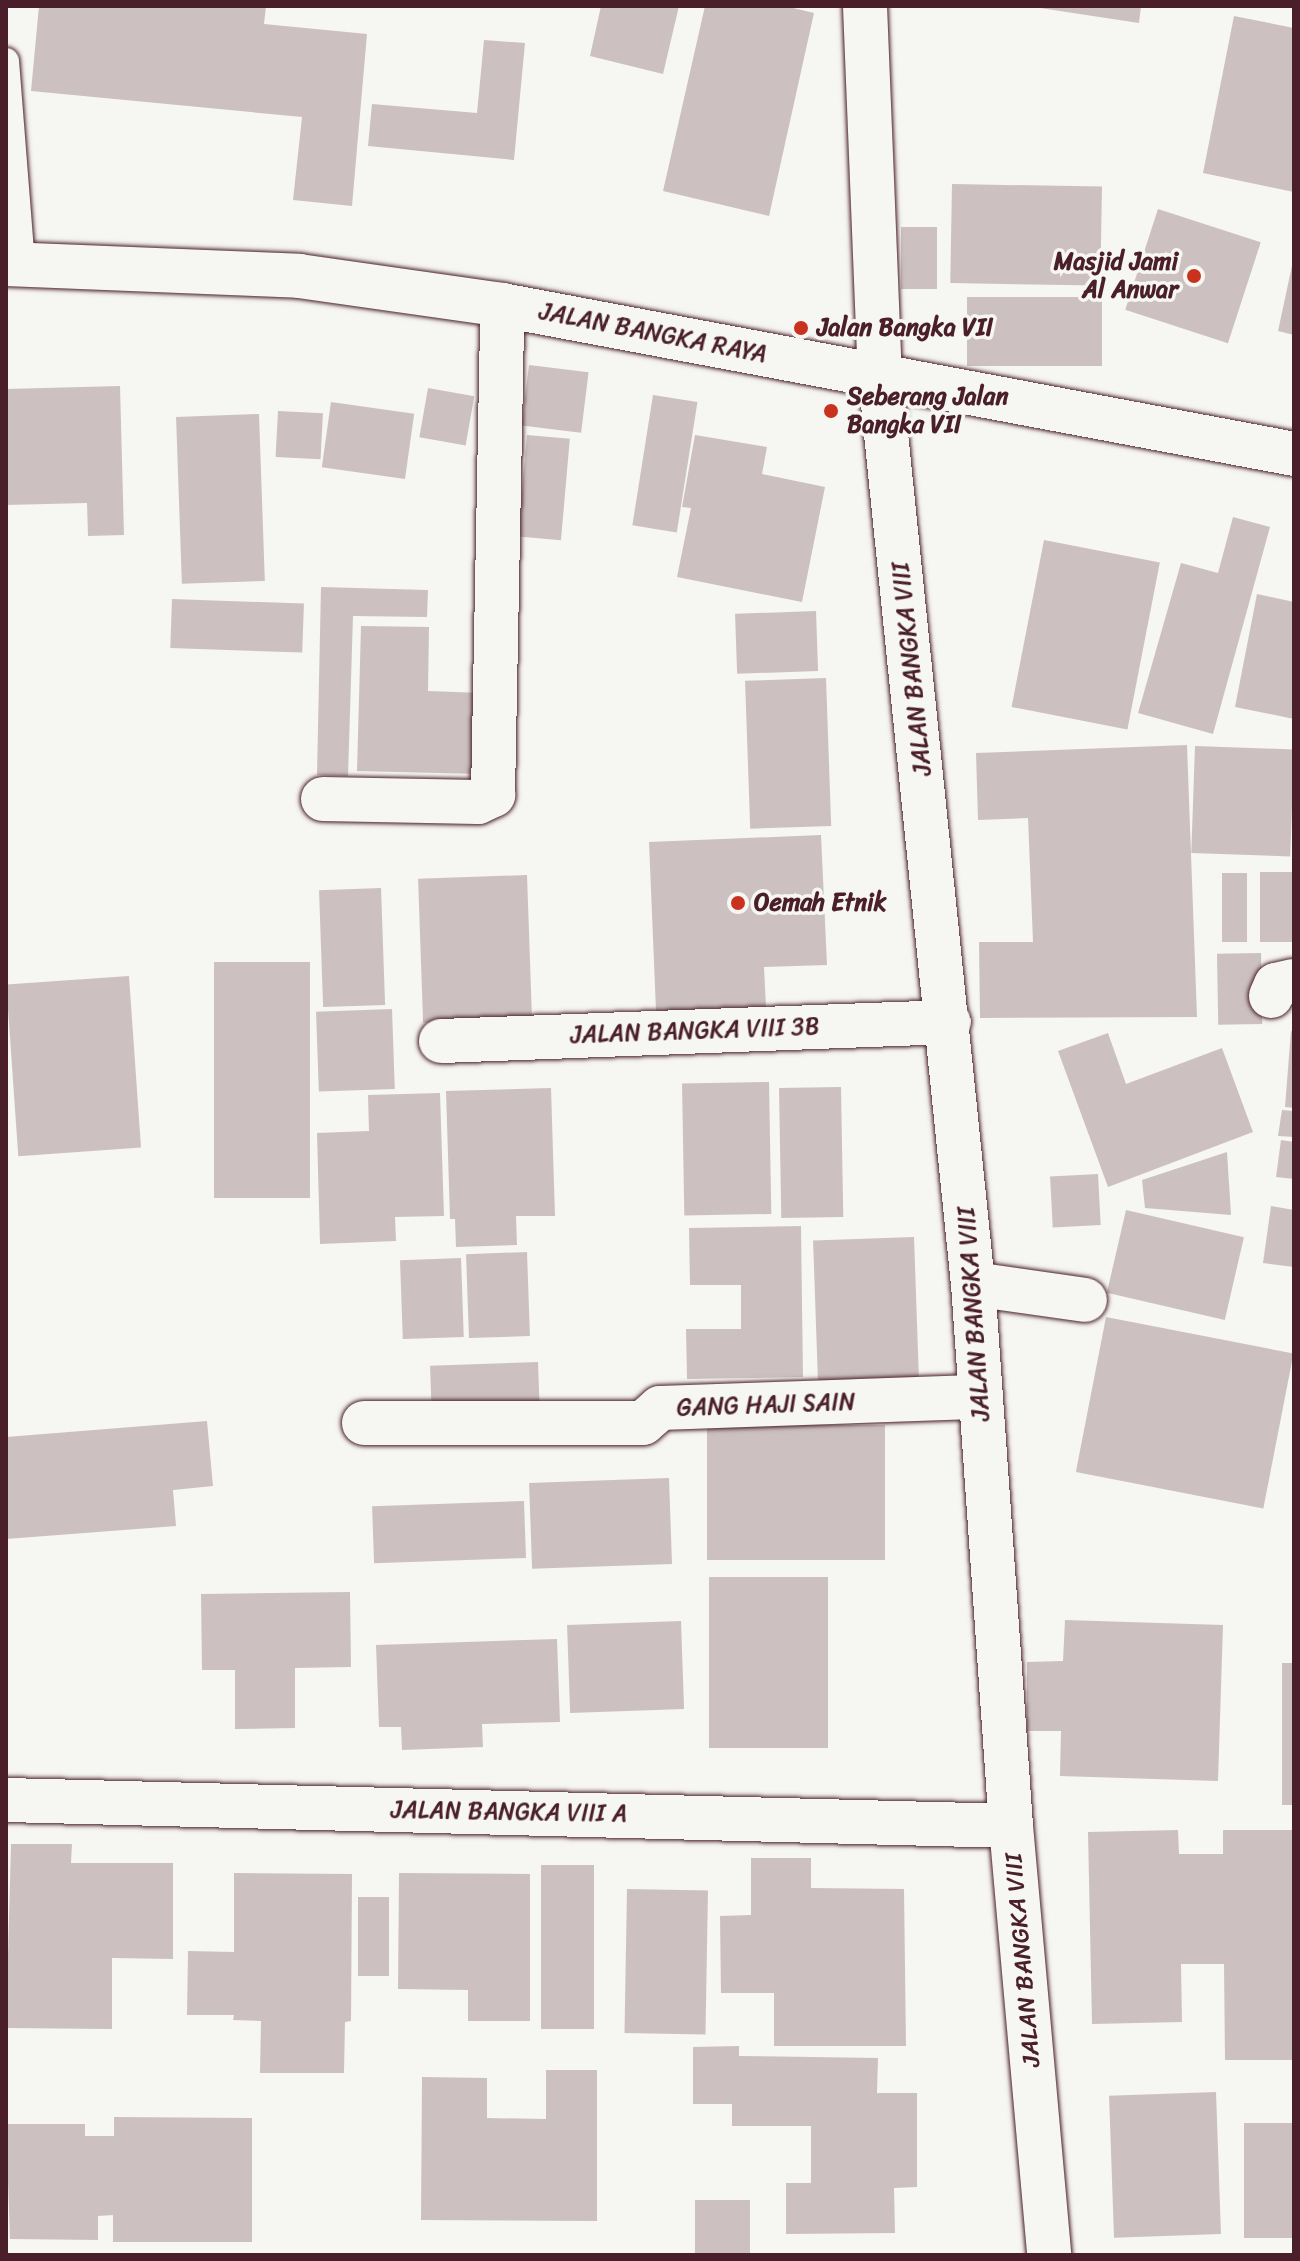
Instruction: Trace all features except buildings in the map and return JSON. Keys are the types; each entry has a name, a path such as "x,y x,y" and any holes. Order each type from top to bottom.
{"street":[{"path":"865,6 880,375"},
{"name":"JALAN BANGKA RAYA","path":"14,264 299,276 502,305 1294,454"},
{"path":"323,799 478,802 493,795 502,305"},
{"name":"JALAN BANGKA VIII","path":"880,375 949,1022 973,1284 1011,1826 1049,2255"},
{"name":"JALAN BANGKA VIII 3B","path":"441,1041 949,1022"},
{"path":"973,1284 1085,1300"},
{"name":"GANG HAJI SAIN","path":"364,1423 643,1423 660,1408 981,1397"},
{"name":"JALAN BANGKA VIII A","path":"6,1800 1011,1826"}],"lane":[{"path":"6,61 14,264"}],"place":[{"name":"Masjid Jami Al Anwar","path":"1194,276"},
{"name":"Jalan Bangka VII","path":"801,328"},
{"name":"Seberang Jalan Bangka VII","path":"831,411"},
{"name":"Oemah Etnik","path":"738,903"}]}
